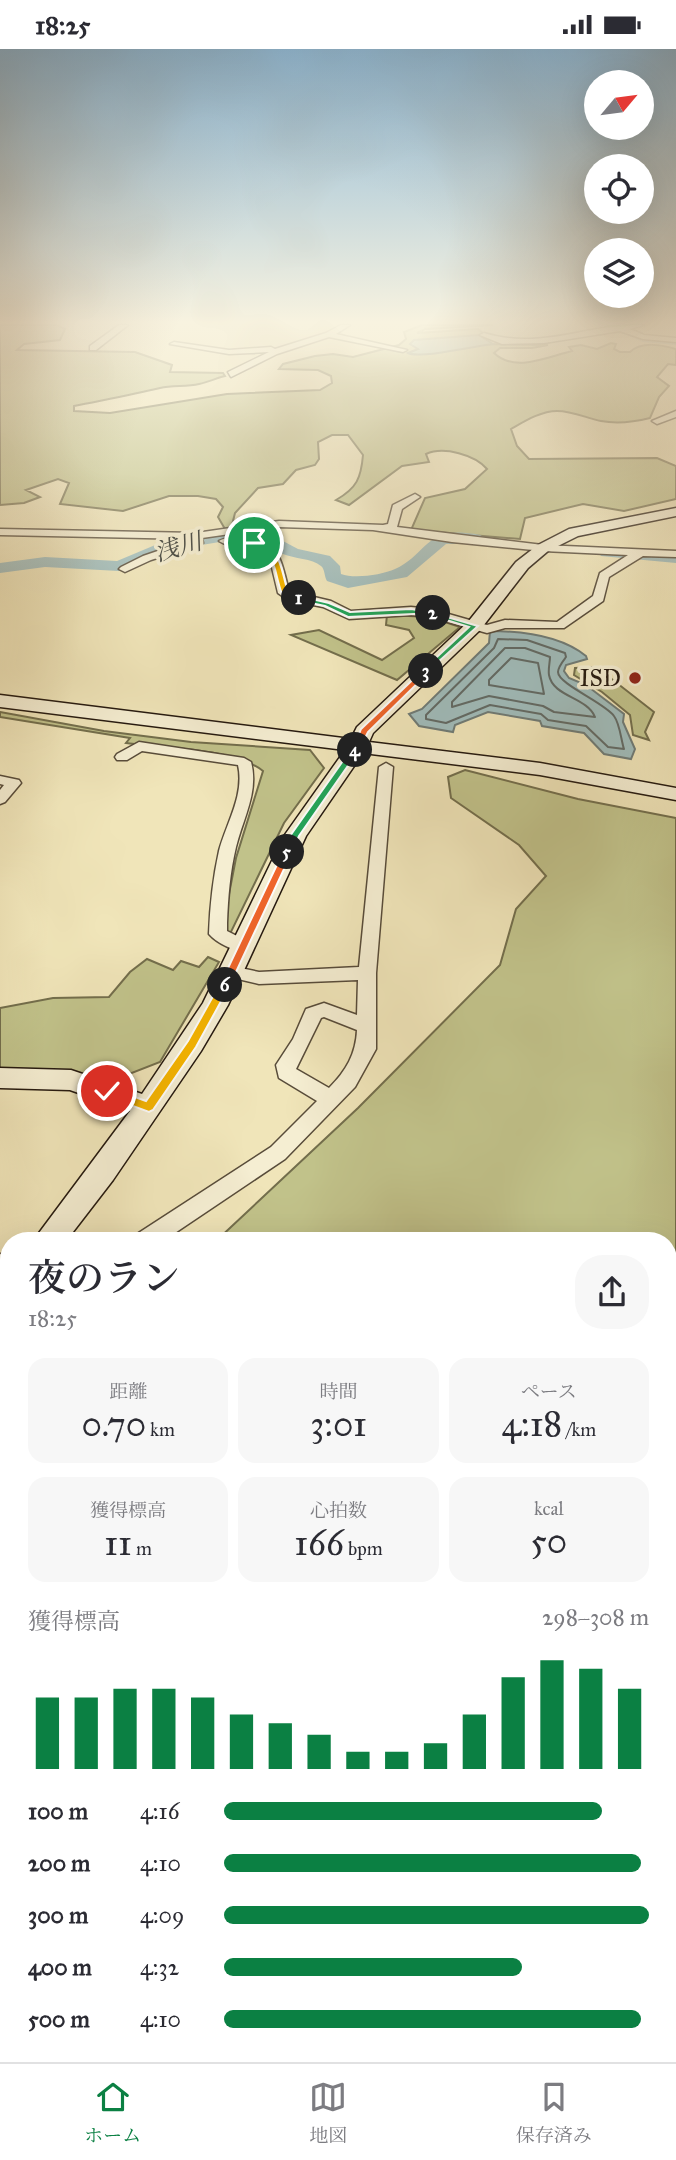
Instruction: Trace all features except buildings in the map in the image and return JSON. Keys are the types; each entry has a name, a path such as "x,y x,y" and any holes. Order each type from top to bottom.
{"street":[{"path":"657,421 663,419"},
{"path":"382,529 393,526 397,507 415,497"},
{"path":"55,1232 103,1172 198,1035 295,836 361,738 474,626 522,565 543,548 574,532 676,512"},
{"path":"125,569 197,539 279,524 382,529 543,548 676,554"},
{"path":"0,532 237,541 268,548 274,554 284,593 292,597 327,604 348,615 431,613 487,629 505,624 560,625 599,599 604,575 641,552"},
{"path":"0,687 361,738 676,794"},
{"path":"0,701 361,738 477,744 676,778"},
{"path":"122,757 139,746 149,746 244,762 248,772 247,780 228,847 218,899 218,934 243,946"},
{"path":"159,1232 278,1153 348,1082 366,1049 367,973 386,767"},
{"path":"0,780 14,783 0,801 7,804 0,811"},
{"path":"231,972 259,978 367,973"},
{"path":"331,1099 286,1073 286,1065 302,1041 313,1014 324,1010 366,1026"},
{"path":"0,1078 71,1080 149,1107"}],"green space":[{"path":"0,419 529,419 511,429 517,446 529,459 657,458 676,466 676,499 624,511 583,504 525,518 520,539 411,530 425,498 465,489 487,469 459,453 441,451 426,454 429,462 402,466 349,505 336,500 357,482 361,470 363,455 348,435 332,435 318,442 319,459 315,465 296,470 283,484 258,488 235,513 231,529 225,529 218,517 223,507 216,499 198,496 169,496 123,511 60,504 69,483 58,479 26,490 40,497 24,503 0,505"},
{"path":"594,419 644,419 632,421"},
{"path":"387,615 430,617 460,627 397,680 291,635 319,630 382,660 414,638 409,630 386,625"},
{"path":"602,667 604,673 654,712 645,732 649,740 633,735 630,715 602,692 574,675 575,668"},
{"path":"0,712 104,731 191,742 310,750 324,768 284,823 229,936 222,930 236,858 263,771 235,758 178,748 126,743 130,738 0,717"},
{"path":"465,770 578,799 676,818 676,1232 226,1232 358,1108 500,965 516,909 546,876 519,845 451,798 448,777"},
{"path":"208,957 219,962 160,1062 101,1085 97,1076 48,1071 0,1072 0,1008 53,998 109,997 130,972 147,959 173,970 181,961 199,967"}],"water":[{"path":"490,631 515,632 553,639 586,656 587,659 566,665 564,671 569,678 586,685 624,714 623,722 635,749 631,759 604,754 584,733 542,726 540,721 488,712 455,725 453,732 419,726 409,714 422,709 489,643"}],"waterway":[{"name":"浅川","path":"0,568 45,562 119,566 166,546 255,531 266,533 275,543 292,552 324,560 332,566 333,577 348,583 401,573 441,540 458,537 478,539"},
{"name":"浅川","path":"607,553 676,558"}],"place":[{"name":"ISD","path":"635,678"}],"route":[{"path":"107,1091 149,1107 215,1005 295,836 358,746 364,730 474,626 431,613 411,611 348,615 327,604 292,597 282,589 274,554 268,548 254,543"}]}
